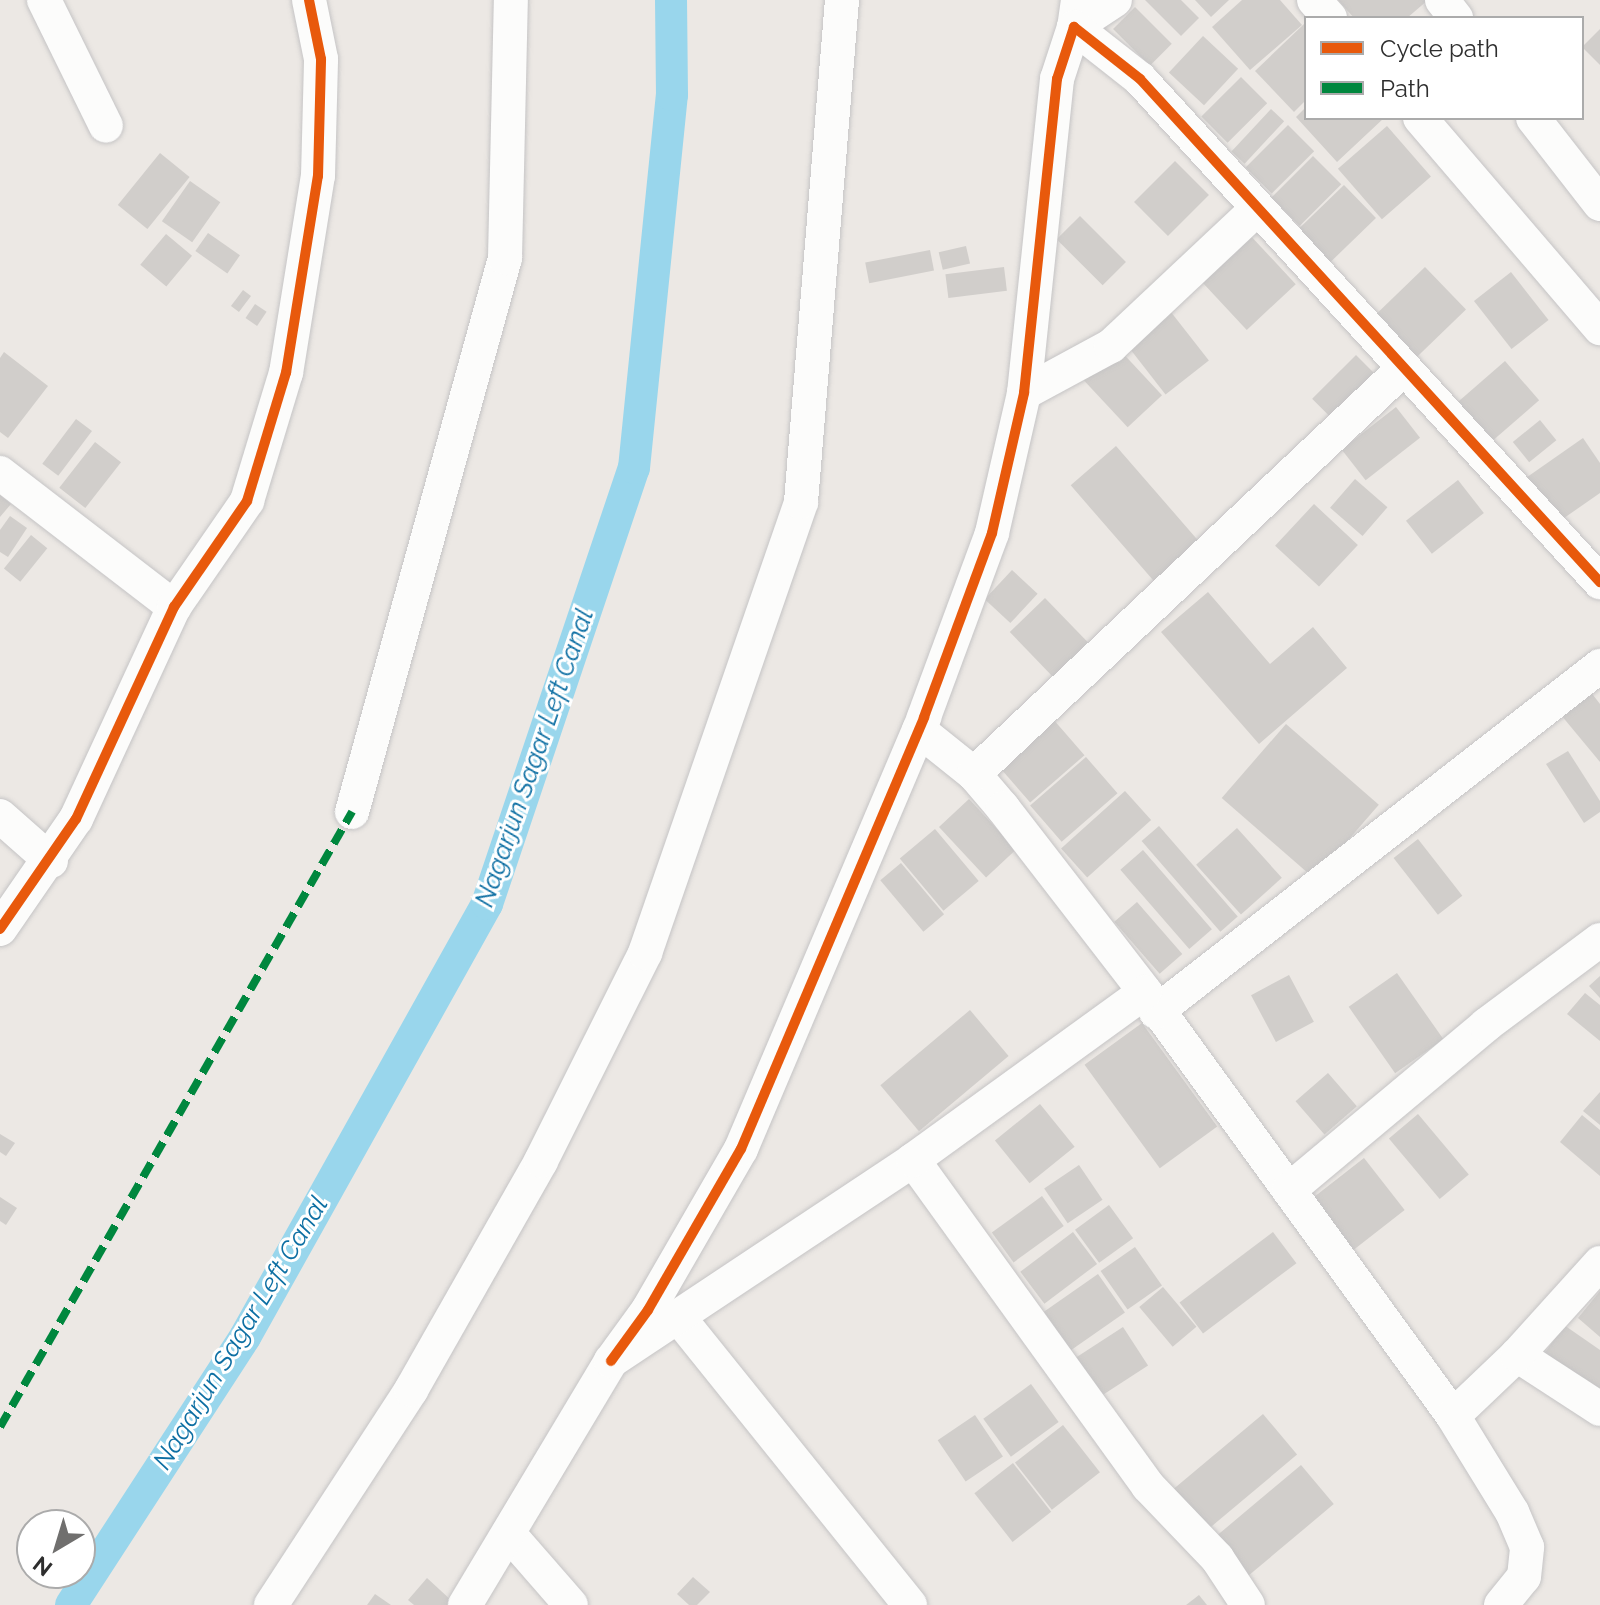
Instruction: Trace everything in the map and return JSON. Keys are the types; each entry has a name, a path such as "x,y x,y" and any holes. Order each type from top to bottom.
{"street":[{"path":"44,0 106,126"},
{"path":"1,927 51,861 76,819 174,607 247,501 286,373 318,176 321,59 309,0"},
{"path":"352,812 505,258 511,0"},
{"path":"271,1605 411,1390 541,1161 645,953 801,502 842,0"},
{"path":"1076,14 1115,0"},
{"path":"1314,0 1328,16"},
{"path":"1442,0 1454,16"},
{"path":"1076,14 1140,79 1600,582"},
{"path":"465,1605 611,1361 648,1310 741,1149 919,730 992,533 1024,393 1057,79 1076,14"},
{"path":"1422,120 1600,328"},
{"path":"1535,120 1600,204"},
{"path":"1024,393 1111,346 1257,209"},
{"path":"974,774 1403,369"},
{"path":"0,473 174,607"},
{"path":"611,1361 680,1319 1150,1002 1600,666"},
{"path":"919,730 974,774 1150,1002 1453,1416 1512,1512 1527,1547 1524,1577 1501,1605"},
{"path":"0,816 51,861"},
{"path":"1289,1190 1486,1025 1600,940"},
{"path":"913,1160 1148,1486 1217,1558 1248,1605"},
{"path":"1453,1416 1517,1355 1600,1263"},
{"path":"680,1319 910,1605"},
{"path":"1517,1355 1600,1409"},
{"path":"509,1534 571,1605"}],"building":[{"path":"1145,0 1181,0 1199,18 1181,36"},
{"path":"1195,0 1229,0 1211,17"},
{"path":"1242,0 1280,0 1302,25 1250,70 1212,27"},
{"path":"1338,0 1428,0 1409,16 1352,16"},
{"path":"1135,7 1172,44 1150,66 1113,29"},
{"path":"1304,24 1304,102 1294,112 1255,71"},
{"path":"1600,29 1600,65 1584,49 1584,45"},
{"path":"1203,36 1238,69 1204,105 1169,73"},
{"path":"1241,77 1267,103 1228,143 1201,117"},
{"path":"1271,109 1284,121 1245,164 1231,151"},
{"path":"1304,109 1304,120 1382,120 1337,162 1296,117"},
{"path":"1288,125 1314,151 1272,194 1246,167"},
{"path":"1387,126 1431,177 1382,219 1338,169"},
{"path":"160,153 190,177 147,229 118,205"},
{"path":"1313,156 1341,184 1300,226 1271,198"},
{"path":"1175,161 1209,195 1168,236 1134,202"},
{"path":"190,181 220,202 192,242 162,221"},
{"path":"1344,185 1376,218 1329,263 1297,230"},
{"path":"1080,216 1126,262 1103,285 1057,239"},
{"path":"208,233 240,255 227,273 195,251"},
{"path":"1248,233 1296,284 1247,330 1199,279"},
{"path":"166,234 192,256 166,286 140,265"},
{"path":"966,246 970,264 943,270 939,252"},
{"path":"930,250 934,271 869,283 865,263"},
{"path":"1004,267 1007,291 948,298 945,274"},
{"path":"1425,267 1466,309 1413,360 1372,318"},
{"path":"1511,272 1549,320 1512,349 1474,301"},
{"path":"243,290 251,296 239,312 231,306"},
{"path":"255,304 267,312 257,326 245,318"},
{"path":"1167,307 1209,361 1166,394 1124,341"},
{"path":"1117,347 1162,395 1128,427 1083,379"},
{"path":"4,352 48,386 8,438 0,432 0,358"},
{"path":"1356,355 1382,381 1338,425 1312,399"},
{"path":"1505,361 1539,400 1485,447 1451,408"},
{"path":"1396,407 1420,438 1366,480 1342,449"},
{"path":"76,419 92,431 58,476 42,464"},
{"path":"1540,420 1556,440 1529,462 1513,442"},
{"path":"1583,438 1600,463 1600,493 1554,525 1523,480"},
{"path":"95,442 121,462 85,508 59,488"},
{"path":"1116,446 1205,548 1159,587 1071,485"},
{"path":"1355,479 1387,507 1363,536 1330,508"},
{"path":"1458,480 1484,513 1432,554 1406,521"},
{"path":"0,495 11,504 0,517"},
{"path":"1314,504 1358,545 1319,587 1275,546"},
{"path":"10,516 27,528 8,557 0,552 0,530"},
{"path":"31,535 47,548 20,582 4,568"},
{"path":"1012,570 1038,594 1010,623 985,599"},
{"path":"1208,592 1270,664 1313,627 1347,668 1259,744 1161,632"},
{"path":"1045,598 1088,643 1053,677 1010,632"},
{"path":"1590,691 1600,704 1600,762 1561,715"},
{"path":"1053,719 1084,755 1030,802 999,766"},
{"path":"1286,724 1379,805 1315,879 1222,798"},
{"path":"1568,751 1600,801 1600,812 1584,823 1546,764"},
{"path":"1086,757 1117,793 1062,842 1030,806"},
{"path":"1125,791 1151,820 1087,878 1061,849"},
{"path":"969,799 1016,849 986,877 939,827"},
{"path":"1159,826 1238,917 1220,932 1142,841"},
{"path":"1237,828 1282,878 1241,915 1196,865"},
{"path":"935,829 979,881 943,911 900,859"},
{"path":"1418,839 1462,896 1438,915 1394,858"},
{"path":"1143,850 1212,929 1189,949 1120,870"},
{"path":"901,863 944,914 923,932 880,880"},
{"path":"1137,902 1182,954 1160,974 1114,922"},
{"path":"1397,973 1443,1039 1395,1073 1349,1007"},
{"path":"1289,975 1314,1022 1276,1042 1251,995"},
{"path":"1600,976 1600,998 1589,986"},
{"path":"1585,993 1600,1005 1600,1041 1567,1014"},
{"path":"970,1010 1009,1056 919,1131 880,1085"},
{"path":"1142,1023 1217,1127 1160,1168 1085,1065"},
{"path":"1328,1073 1357,1106 1324,1134 1296,1101"},
{"path":"1600,1092 1600,1125 1583,1111"},
{"path":"1040,1104 1075,1147 1030,1183 995,1141"},
{"path":"1418,1114 1469,1175 1440,1199 1389,1138"},
{"path":"1582,1115 1600,1130 1600,1176 1560,1142"},
{"path":"0,1134 15,1143 6,1156 0,1152"},
{"path":"1364,1158 1405,1210 1353,1250 1313,1198"},
{"path":"1079,1165 1102,1200 1068,1223 1044,1188"},
{"path":"1042,1196 1064,1226 1014,1262 992,1232"},
{"path":"0,1197 17,1208 6,1225 0,1221"},
{"path":"1109,1205 1133,1238 1099,1263 1075,1230"},
{"path":"1073,1232 1097,1264 1044,1304 1020,1272"},
{"path":"1273,1232 1296,1263 1203,1334 1180,1302"},
{"path":"1135,1247 1162,1286 1128,1310 1101,1271"},
{"path":"1098,1274 1125,1313 1071,1350 1044,1312"},
{"path":"1163,1287 1196,1327 1173,1347 1139,1307"},
{"path":"1600,1291 1600,1337 1578,1318"},
{"path":"1564,1325 1600,1350 1600,1397 1542,1357"},
{"path":"1123,1327 1148,1366 1101,1396 1076,1357"},
{"path":"1031,1384 1059,1422 1011,1457 983,1419"},
{"path":"1263,1414 1297,1455 1208,1529 1174,1489"},
{"path":"975,1415 1003,1456 966,1482 938,1440"},
{"path":"1063,1425 1100,1472 1052,1510 1015,1463"},
{"path":"1013,1463 1051,1512 1013,1542 974,1493"},
{"path":"1301,1465 1334,1504 1248,1576 1215,1537"},
{"path":"693,1577 710,1592 697,1605 689,1605 677,1594"},
{"path":"427,1578 452,1601 448,1605 414,1605 408,1600"},
{"path":"375,1594 391,1605 367,1605"},
{"path":"1199,1595 1207,1605 1186,1605"}],"waterway":[{"name":"Nagarjun Sagar Left Canal","path":"71,1605 245,1337 487,904 634,468 672,95 671,0"}],"marked path":[{"path":"0,1427 352,812"}],"cycle path":[{"path":"0,929 76,819 174,607 247,501 286,373 318,176 321,59 309,0"},
{"path":"611,1361 648,1310 741,1149 924,717 992,533 1024,393 1057,79 1074,27 1140,79 1600,582"}]}
